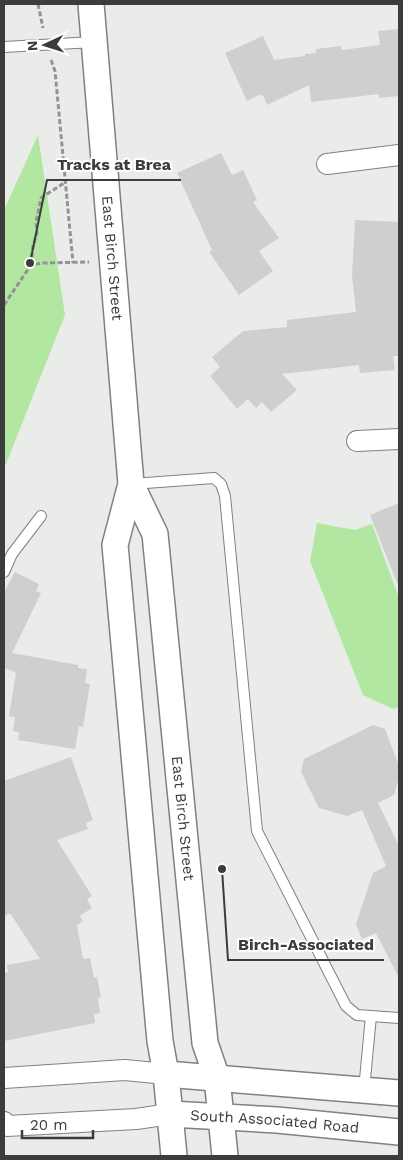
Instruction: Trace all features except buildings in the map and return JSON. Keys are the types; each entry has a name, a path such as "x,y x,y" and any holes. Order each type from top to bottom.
{"street":[{"name":"East Birch Street","path":"91,4 131,484 115,545 160,1041 166,1074 174,1156"},
{"path":"327,164 399,155"},
{"path":"357,441 399,439"},
{"name":"East Birch Street","path":"131,484 155,534 205,1043 217,1078 225,1156"},
{"path":"4,1078 125,1070 399,1093"},
{"name":"South Associated Road","path":"5,1125 136,1119 170,1114 399,1132"}],"lane":[{"path":"4,47 94,42"},
{"path":"131,484 214,478 221,484 225,496 257,831 346,1006 357,1015 399,1018"},
{"path":"4,572 12,554 41,516"},
{"path":"364,1090 371,1016"}],"path":[{"path":"31,265 72,263 55,71 38,4"},
{"path":"4,305 31,265 41,198 64,183"}],"green space":[{"path":"38,135 65,315 4,469 4,210"},
{"path":"317,523 355,530 372,524 399,598 399,707 393,709 363,695 310,561"}],"place":[{"name":"Tracks at Brea","path":"30,263"},
{"name":"Birch-Associated","path":"222,869"}]}
